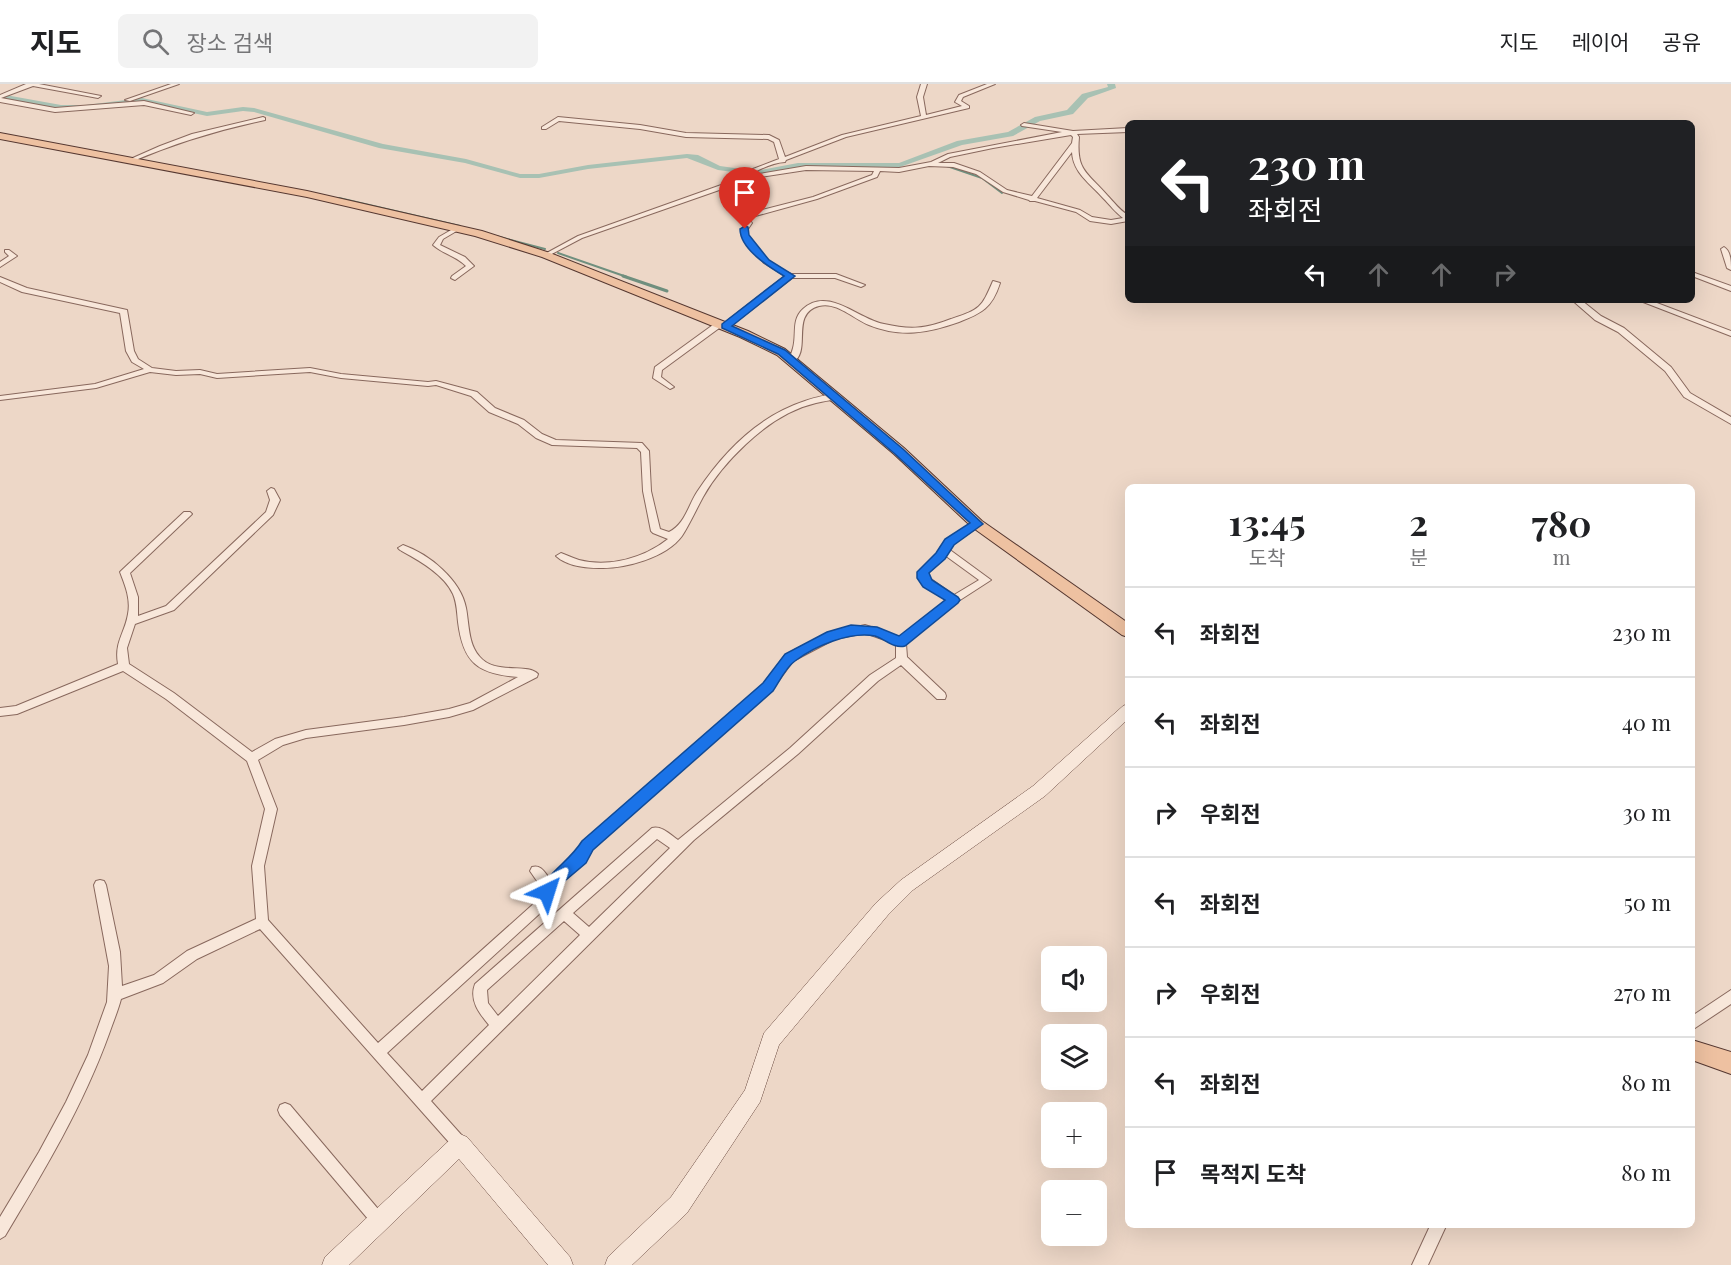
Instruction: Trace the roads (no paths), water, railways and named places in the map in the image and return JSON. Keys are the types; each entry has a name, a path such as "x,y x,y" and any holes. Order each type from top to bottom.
{"main road":[{"path":"0,136 318,196 458,228 546,255 723,325 781,352 836,397 977,524 1125,629"},
{"path":"1695,1051 1731,1063"}],"street":[{"path":"1,98 30,84 98,96"},
{"path":"123,102 176,84"},
{"path":"924,84 920,98 924,118"},
{"path":"730,183 755,170 843,136 967,107 958,102 961,96 992,84"},
{"path":"1,98 55,110 123,102 144,103 191,113"},
{"path":"129,160 170,142 263,119"},
{"path":"544,128 558,119 640,127 686,135 769,137 777,141 783,161"},
{"path":"1027,126 1071,132 1076,137 1074,156 1082,175 1101,192 1116,211 1125,216"},
{"path":"546,255 588,233 730,183 763,174 806,168 899,170 1039,136 1071,132 1125,130"},
{"path":"1032,200 1075,144"},
{"path":"929,164 954,165 970,170 1005,191 1078,211 1090,219 1111,222 1125,219"},
{"path":"743,217 841,190 875,176 878,169"},
{"path":"730,183 743,217 748,223 745,236 766,262 790,276 836,276 861,285"},
{"path":"455,278 470,266 465,259 436,245 441,238 458,228"},
{"path":"1724,249 1731,268"},
{"path":"0,265 14,256 7,251"},
{"path":"1695,275 1731,290"},
{"path":"670,387 657,378 658,369 790,276"},
{"path":"0,279 25,290 61,300 124,312 130,351 135,360 150,370"},
{"path":"792,361 797,348 796,324 807,308 815,304 839,306 878,325 924,330 985,307 992,297 996,283"},
{"path":"1580,303 1598,318 1621,330 1668,369 1687,395 1731,421"},
{"path":"1650,303 1731,334"},
{"path":"0,398 96,386 150,370 176,373 200,372 217,376 310,370 341,376 436,383 474,394 492,410 521,422 539,436 555,443 642,447 646,456 649,500 656,531 669,536 681,531"},
{"path":"561,556 578,563 612,564 663,548 681,531 710,479 765,422 798,405 836,397"},
{"path":"131,622 170,608 270,513 275,500 271,491"},
{"path":"187,514 125,572 134,596 134,608 131,622 124,634 120,653 124,666 170,696 252,758 271,809 258,866 262,922 460,1144 562,1265"},
{"path":"954,600 923,578 923,572 941,556 950,542 977,524"},
{"path":"252,758 279,742 306,734 404,721 465,708 533,674 493,670 481,666 472,658 465,641 462,615 455,588 414,554 403,548"},
{"path":"941,696 902,659 901,642 954,600 986,580 943,550"},
{"path":"378,1052 545,901 554,880 580,858 587,846 768,687 789,658 832,636 851,630 877,632 901,642"},
{"path":"421,1101 679,847 794,751 874,678 902,659"},
{"path":"0,712 17,710 124,666"},
{"path":"615,1265 679,1205 753,1095 771,1040 882,909 907,885 1039,790 1125,713"},
{"path":"498,1026 481,1005 480,988 656,832 679,847"},
{"path":"536,872 545,882 547,892"},
{"path":"0,1231 77,1096 94,1059 115,995 116,973 100,885"},
{"path":"564,913 590,936"},
{"path":"115,995 158,979 192,955 262,922"},
{"path":"1695,1022 1731,996"},
{"path":"285,1110 379,1221"},
{"path":"333,1265 460,1144"},
{"path":"1420,1265 1437,1228"}],"waterway":[{"path":"0,96 61,107 86,107 142,100 207,114 243,109 254,110 382,146 466,161 520,176 539,176 588,167 687,156 695,157 718,168 756,173 798,165 900,165 960,143 1010,134 1038,119 1070,112 1085,96 1112,88 1111,84"},
{"path":"947,166 982,178 1002,193"},
{"path":"339,198 460,226"},
{"path":"496,236 545,249"},
{"path":"558,253 627,277"},
{"path":"623,276 667,291"}]}
